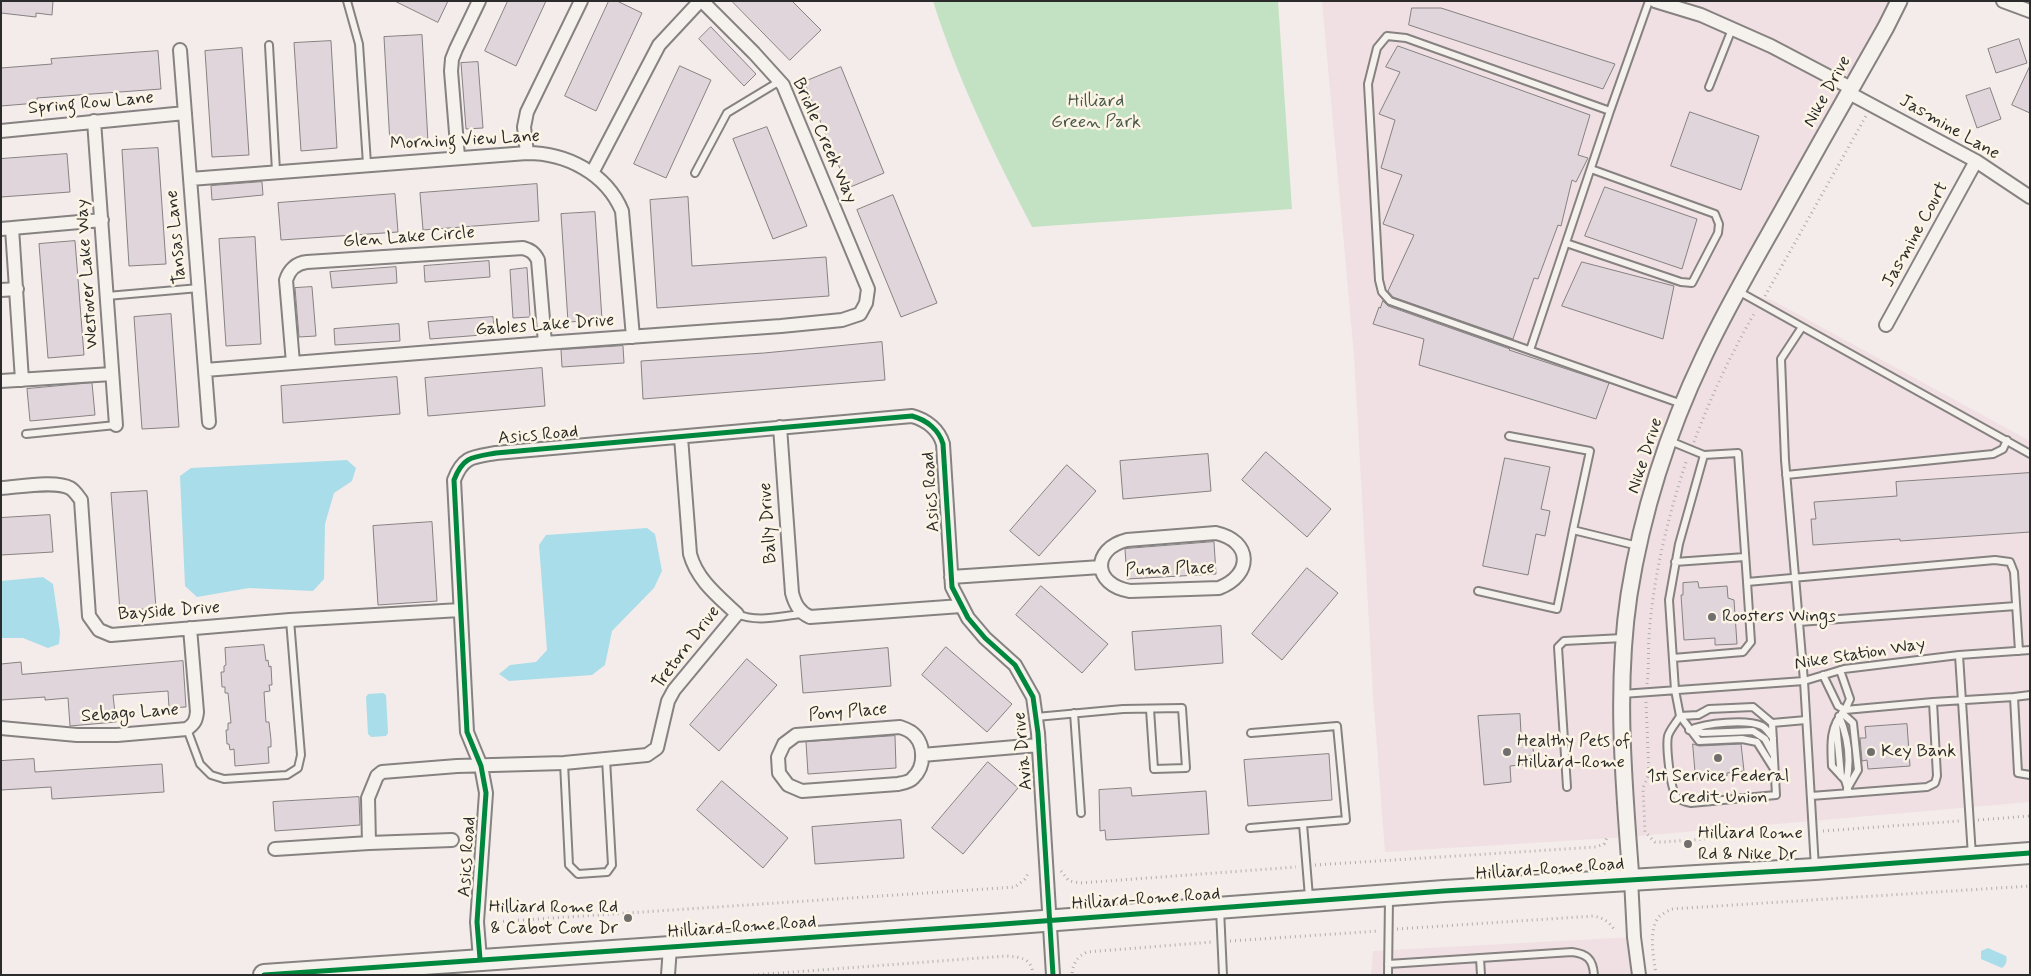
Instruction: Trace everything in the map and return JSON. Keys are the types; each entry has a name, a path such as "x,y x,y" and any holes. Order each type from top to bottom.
{"main road":[{"name":"Hilliard-Rome Road","path":"264,975 351,972 480,959 1049,921 1389,895 1815,869 2030,853"}],"street":[{"path":"458,157 451,71 452,59 479,1"},
{"path":"527,153 524,127 527,112 581,1"},
{"path":"592,173 659,45 701,1"},
{"name":"Bridle Creek Way","path":"701,1 780,81 795,112 868,289"},
{"name":"Jasmine Lane","path":"1655,1 1701,15 1771,46 1976,161 2030,197"},
{"path":"2003,1 2030,11"},
{"name":"Nike Drive","path":"1639,975 1634,936 1622,694 1624,638 1638,546 1682,404 1704,355 1898,2"},
{"name":"Tansas Lane","path":"180,50 209,422"},
{"name":"Spring Row Lane","path":"1,131 185,113"},
{"name":"Westover Lake Way","path":"94,121 116,424"},
{"name":"Morning View Lane","path":"190,179 458,157 527,153 560,157 592,173 615,197 622,211 633,337"},
{"name":"Jasmine Court","path":"1886,325 1976,161"},
{"path":"22,380 17,289 7,229 102,220"},
{"name":"Glen Lake Circle","path":"293,363 286,280 296,265 307,262 529,249 535,253 538,260 545,343"},
{"path":"1,290 17,289"},
{"name":"Gables Lake Drive","path":"205,370 842,320 860,314 866,303 868,289"},
{"path":"1,381 112,374"},
{"name":"Asics Road","path":"480,959 477,922 486,793 481,766 467,732 454,480 459,466 472,457 496,453 912,416 922,418 941,436 943,444 952,587 960,606"},
{"name":"Bally Drive","path":"780,427 792,593 795,603 802,614"},
{"name":"Tretorn Drive","path":"369,843 368,798 377,776 382,772 564,763 647,755 657,748 668,701 674,690 737,614 701,579 693,566 690,554 681,437"},
{"name":"Bayside Drive","path":"1,488 58,484 75,491 80,500 90,616 99,630 111,635 290,620 460,610"},
{"name":"Puma Place","path":"1216,533 1230,536 1240,545 1244,559 1241,572 1232,583 1219,588 1130,591 1116,589 1106,580 1101,567 1104,553 1114,543 1127,540 1216,533"},
{"name":"Puma Place","path":"952,577 1101,567"},
{"path":"802,614 810,617 960,606"},
{"name":"Avia Drive","path":"960,606 985,638 1015,665 1033,696 1053,975"},
{"name":"Sebago Lane","path":"1,728 77,735 118,735 187,729 193,725 197,712 190,628"},
{"name":"Pony Place","path":"900,727 911,732 919,742 922,754 921,769 912,780 898,784 802,791 788,785 779,773 778,758 784,744 796,735 900,727"},
{"path":"922,754 1038,746"},
{"path":"275,849 452,840"},
{"path":"668,975 670,947"}],"lane":[{"path":"347,1 359,44 367,164"},
{"path":"1530,350 1649,1"},
{"path":"1709,87 1732,29"},
{"path":"1610,111 1406,38 1387,36 1377,48 1368,84 1379,280 1382,292 1390,302 1682,404"},
{"path":"269,45 276,171"},
{"path":"696,173 727,113 780,81"},
{"path":"1566,243 1681,282 1692,283 1718,233 1719,224 1715,214 1591,169"},
{"path":"107,296 199,288"},
{"path":"1738,291 2030,454"},
{"path":"1802,327 1782,359 1786,475 1804,681 1815,869"},
{"path":"26,434 116,424"},
{"path":"1478,591 1557,609 1590,451 1509,436"},
{"path":"1670,440 1704,455 1738,453 1751,642 1744,652 1673,658"},
{"path":"1786,475 1992,454 2002,449 2007,440"},
{"path":"1704,455 1679,544 1669,600 1675,690 1680,716 1699,741 1742,739 1757,742 1775,770"},
{"path":"1573,530 1638,546"},
{"path":"1676,562 1745,557"},
{"path":"1747,582 1995,560 2010,562 2014,572 2019,651"},
{"path":"1799,622 2016,606"},
{"path":"737,614 746,618 759,619 802,614"},
{"path":"187,729 200,764 211,775 224,779 287,775 298,768 301,755 290,620"},
{"path":"1567,787 1558,647 1564,641 1624,638"},
{"name":"Nike Station Way","path":"1622,694 1804,681 1840,670 1959,655 2030,650"},
{"path":"1959,655 1972,858"},
{"path":"1840,670 1850,699 1831,734 1832,766 1841,776 1848,789"},
{"path":"1823,675 1838,706 1846,732 1849,770 1848,789"},
{"path":"1840,716 1933,702 2030,695"},
{"path":"2014,697 2018,773 2030,775"},
{"path":"1811,796 1848,789 1927,787 1935,783 1937,776 1933,702"},
{"path":"1680,716 1698,715 1709,709 1753,707 1772,723 1806,720"},
{"path":"1036,717 1150,709 1182,708 1186,768 1154,769 1150,709"},
{"path":"1074,714 1081,813"},
{"path":"1680,716 1668,737 1672,789 1682,802 1691,803 1776,795 1772,723"},
{"path":"1840,716 1853,723 1858,770 1848,789"},
{"path":"1689,730 1700,725 1747,723 1763,726 1773,738"},
{"path":"1250,828 1346,820 1337,726 1251,734"},
{"path":"1689,730 1703,733 1753,731 1765,739 1774,755"},
{"path":"564,763 569,865 578,874 608,872 612,865 606,759"},
{"path":"1303,824 1310,901"},
{"path":"1388,975 1389,895"},
{"path":"1220,908 1223,975"},
{"path":"1388,964 1577,953 1590,958 1594,975"},
{"path":"1480,958 1481,975"}],"path":[{"path":"1663,842 2030,816"},
{"path":"1061,871 1069,881 1080,883 1596,847 1604,844 1608,836"},
{"path":"493,922 1015,887 1025,879 1029,872"},
{"path":"1656,975 1654,924 1659,916 1672,909 2030,886"},
{"path":"1400,929 1594,916 1602,917 1614,929"},
{"path":"753,975 1006,956 1026,960 1032,968 1033,975"}],"shaded area":[{"path":"1322,1 1899,1 1738,291 1772,300 2030,441 2030,802 1628,837 1385,852 1373,695 1354,356"},
{"path":"1634,937 1639,975 1371,975 1373,951"}],"green space":[{"name":"Hilliard Green Park","path":"933,1 1278,1 1292,209 1032,227 965,88"}],"water":[{"path":"347,460 356,468 352,481 334,493 325,524 324,579 313,591 249,588 197,597 185,586 180,476 191,468"},
{"path":"647,528 655,534 662,571 654,588 612,631 605,665 592,675 509,681 499,674 510,665 536,662 547,650 539,545 546,535"},
{"path":"43,577 53,584 60,632 59,644 48,648 23,638 1,638 1,581"},
{"path":"383,693 386,695 388,733 386,736 371,737 368,734 366,697 368,694"},
{"path":"1988,948 2006,956 2006,963 2002,968 1981,959 1981,951"}],"building":[{"path":"1,1 53,1 52,15 36,13 36,17 1,13"},
{"path":"395,1 448,1 438,22"},
{"path":"508,1 546,1 516,66 485,51"},
{"path":"609,1 617,1 642,13 596,111 565,96"},
{"path":"732,1 792,1 821,30 790,60"},
{"path":"1412,8 1441,8 1615,64 1603,89 1409,25"},
{"path":"711,27 756,74 744,86 699,39"},
{"path":"422,35 428,142 390,144 384,37"},
{"path":"2019,39 2027,63 1996,73 1988,49"},
{"path":"331,41 337,148 301,151 294,43"},
{"path":"1398,46 1590,115 1578,155 1588,158 1576,182 1572,180 1561,226 1558,225 1538,279 1534,278 1513,339 1393,297 1388,291 1414,235 1383,224 1402,175 1381,168 1395,120 1379,114 1400,72 1386,67"},
{"path":"242,48 249,155 212,157 205,51"},
{"path":"158,51 161,89 37,98 37,103 1,106 1,68 52,64 51,59"},
{"path":"478,62 483,128 466,129 461,63"},
{"path":"680,66 711,80 666,178 634,164"},
{"path":"2030,66 2030,113 2012,105"},
{"path":"841,67 884,173 848,188 804,82"},
{"path":"1990,88 2001,119 1977,128 1966,96"},
{"path":"1690,112 1759,136 1741,190 1671,166"},
{"path":"767,127 807,226 773,239 733,139"},
{"path":"158,148 166,264 129,266 122,150"},
{"path":"67,154 70,192 1,197 1,159"},
{"path":"262,182 263,195 212,200 211,186"},
{"path":"537,184 539,221 423,230 420,193"},
{"path":"1605,187 1697,219 1682,269 1585,236"},
{"path":"395,194 398,232 281,240 278,203"},
{"path":"893,195 937,303 901,317 857,210"},
{"path":"688,197 692,266 826,257 829,296 657,308 650,200"},
{"path":"595,212 602,320 568,322 561,214"},
{"path":"255,237 261,344 226,346 219,239"},
{"path":"75,241 84,355 48,358 39,244"},
{"path":"489,261 490,277 425,282 424,266"},
{"path":"1582,262 1674,286 1663,339 1562,306"},
{"path":"396,267 397,283 332,288 330,272"},
{"path":"527,268 530,317 513,318 510,270"},
{"path":"312,287 316,336 299,337 295,288"},
{"path":"1383,301 1388,306 1509,350 1609,383 1596,419 1419,365 1424,339 1373,324"},
{"path":"171,314 179,427 142,429 134,317"},
{"path":"493,317 495,334 430,339 428,322"},
{"path":"399,324 400,341 335,345 334,329"},
{"path":"882,342 885,380 643,399 641,361 764,353"},
{"path":"623,346 624,363 562,367 561,350"},
{"path":"542,368 545,406 428,416 425,378"},
{"path":"397,377 400,414 283,423 281,386"},
{"path":"92,383 95,415 30,421 27,389"},
{"path":"1266,452 1331,509 1307,537 1242,480"},
{"path":"1208,454 1211,491 1123,499 1120,461"},
{"path":"1505,458 1550,467 1541,509 1550,511 1545,536 1536,534 1528,575 1483,566"},
{"path":"1067,465 1096,491 1039,556 1010,531"},
{"path":"2030,473 2030,532 1813,545 1811,519 1816,519 1814,502 1897,496 1896,482"},
{"path":"147,491 156,608 120,611 111,493"},
{"path":"50,515 53,552 1,555 1,518"},
{"path":"432,522 437,601 378,605 373,526"},
{"path":"1214,542 1216,574 1127,579 1125,549"},
{"path":"1307,568 1338,593 1282,660 1252,634"},
{"path":"1698,582 1699,588 1727,586 1728,598 1734,600 1737,644 1715,645 1715,638 1684,640 1681,595 1683,595 1683,583"},
{"path":"1041,586 1108,644 1082,673 1016,615"},
{"path":"1221,626 1223,663 1135,670 1132,632"},
{"path":"264,645 266,661 268,660 269,667 271,666 272,685 269,685 270,691 264,692 266,722 269,722 271,740 271,747 268,747 269,763 235,766 234,749 230,750 229,744 227,744 226,730 228,730 228,723 231,723 228,693 225,693 225,687 222,687 221,672 224,672 224,666 226,665 225,648"},
{"path":"946,647 1012,704 987,732 922,675"},
{"path":"888,648 891,686 803,693 800,656"},
{"path":"747,659 777,685 719,751 690,725"},
{"path":"183,661 186,707 169,708 168,691 113,695 116,722 70,726 68,698 45,700 45,697 1,700 1,664 21,662 22,674"},
{"name":"Healthy Pets of Hilliard-Rome","path":"1520,714 1521,734 1526,734 1526,742 1532,742 1534,755 1527,756 1528,764 1510,766 1511,782 1484,785 1478,716"},
{"name":"Key Bank","path":"1907,724 1910,766 1868,769 1867,760 1862,761 1860,738 1866,738 1865,727"},
{"path":"895,736 896,768 808,774 806,742"},
{"name":"1st Service Federal Credit Union","path":"1693,744 1699,746 1741,744 1744,771 1727,773 1727,776 1696,779"},
{"path":"1329,754 1332,800 1248,806 1244,760"},
{"path":"34,759 35,772 162,764 164,792 52,799 51,787 1,790 1,761"},
{"path":"988,762 1018,788 963,854 932,828"},
{"path":"722,781 788,838 763,868 697,810"},
{"path":"1131,788 1132,796 1206,791 1209,834 1106,840 1105,830 1100,831 1099,790"},
{"path":"359,797 360,825 275,831 273,802"},
{"path":"901,820 904,858 815,864 812,827"}],"cycle path":[{"path":"480,959 477,922 486,793 481,766 467,732 454,480 461,466 475,457 496,453 912,416 932,426 939,434 943,444 952,587 968,618 985,638 1015,665 1033,697 1038,733 1053,975"},
{"path":"264,975 990,925 1444,891 1815,869 2030,853"}],"place":[{"name":"Roosters Wings","path":"1712,617"},
{"name":"Healthy Pets of Hilliard-Rome","path":"1507,752"},
{"name":"Key Bank","path":"1871,752"},
{"name":"1st Service Federal Credit Union","path":"1718,758"},
{"name":"Hilliard Rome Rd & Nike Dr","path":"1688,844"},
{"name":"Hilliard Rome Rd & Cabot Cove Dr","path":"628,918"}]}
